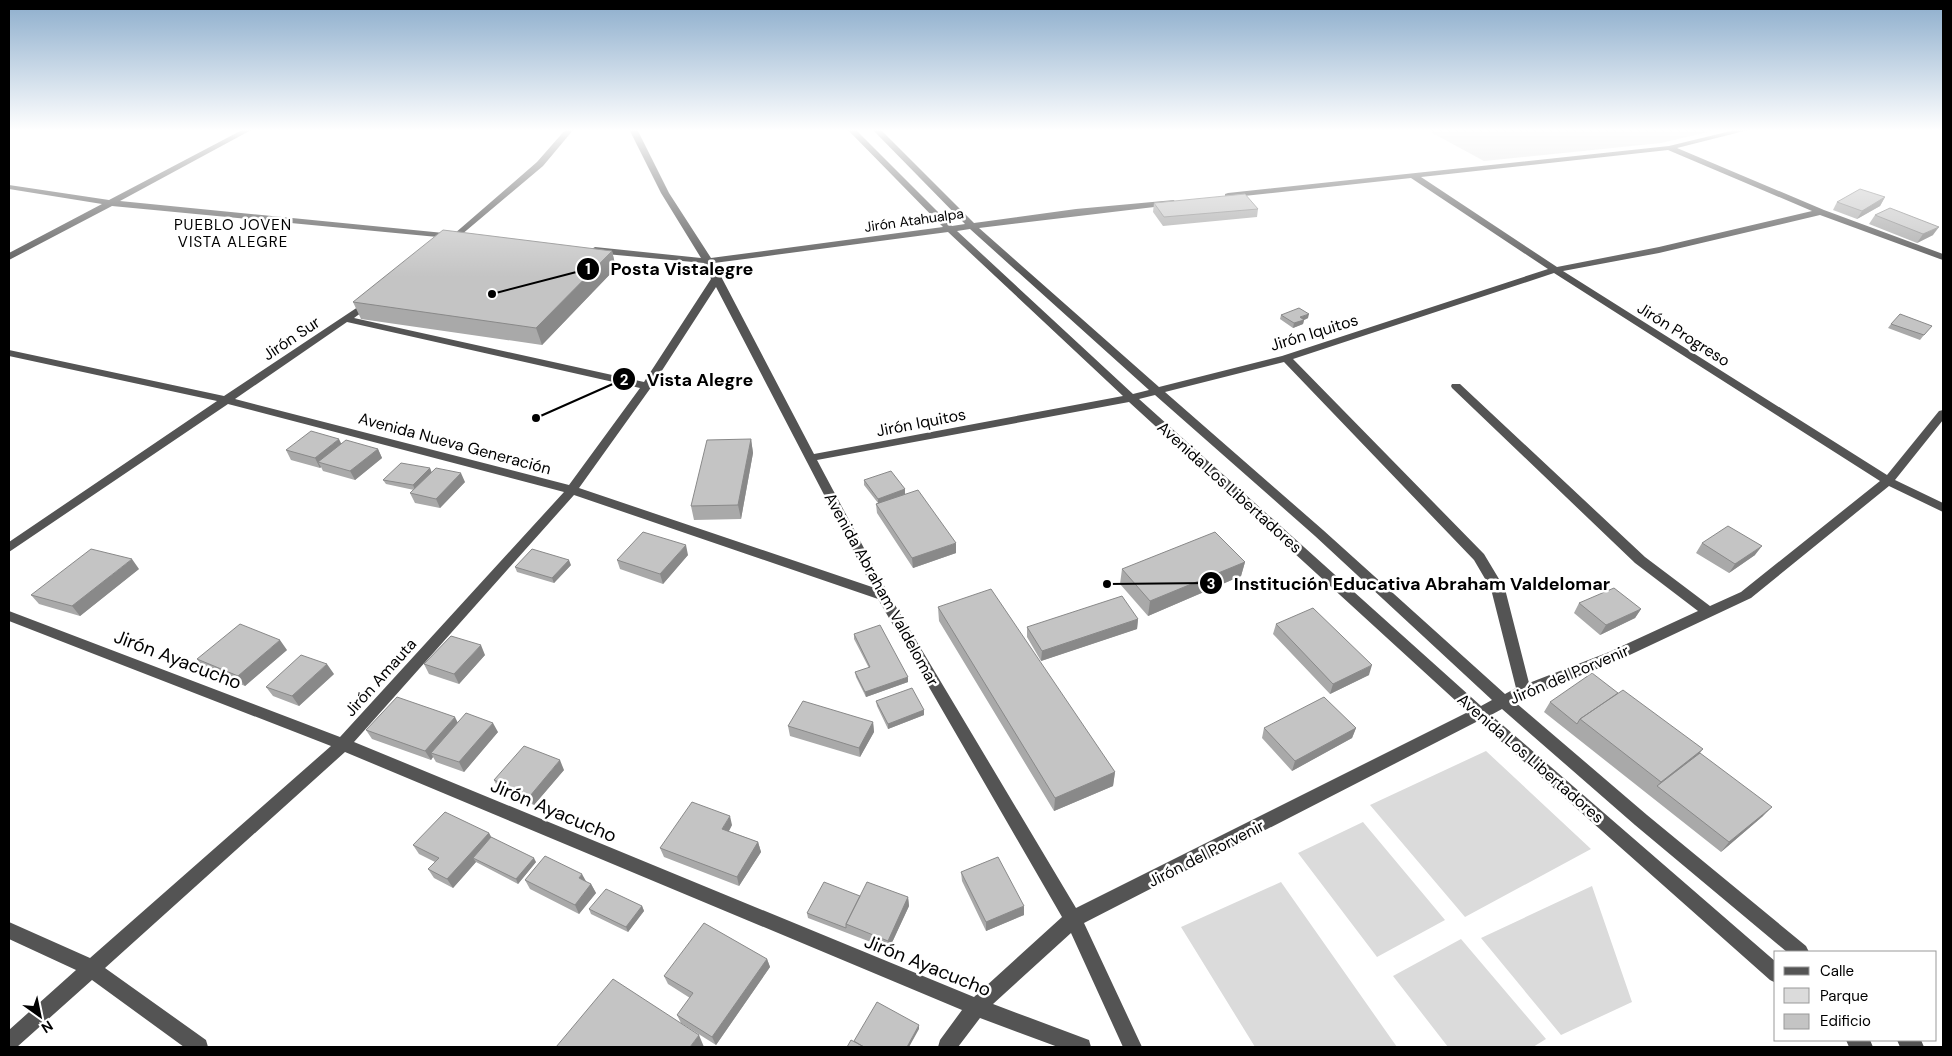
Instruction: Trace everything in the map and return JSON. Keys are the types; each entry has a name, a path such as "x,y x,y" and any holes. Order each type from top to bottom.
{"street":[{"path":"9,257 157,178"},
{"path":"441,248 462,236 525,178"},
{"name":"Avenida Abraham Valdelomar","path":"658,178 708,261 884,596 1073,919 1133,1047"},
{"name":"Avenida Los Libertadores","path":"900,178 951,230 1132,398 1479,713 1774,972"},
{"name":"Avenida Los Libertadores","path":"925,178 972,226 1312,526 1503,701 1641,820 1799,951"},
{"path":"1215,198 1392,178"},
{"name":"Jirón Progreso","path":"1416,178 1556,270 1888,482 1943,508"},
{"path":"1741,178 1821,212 1943,258"},
{"path":"9,187 111,203 462,236"},
{"name":"Jirón Atahualpa","path":"582,248 708,261 1076,212 1185,201"},
{"name":"Jirón Iquitos","path":"810,458 1132,398 1286,358 1556,270 1659,250 1821,212"},
{"name":"Jirón Amauta","path":"9,1042 343,744 572,490 647,386 716,279"},
{"name":"Jirón Sur","path":"9,548 347,319 379,295"},
{"path":"347,319 647,386"},
{"name":"Avenida Nueva Generación","path":"9,353 226,400 572,490 884,596"},
{"path":"1286,358 1479,558 1498,589 1524,691"},
{"path":"1456,386 1640,560 1709,612"},
{"name":"Jirón del Porvenir","path":"947,1047 976,1007 1073,919 1503,701 1614,656 1746,595 1888,482 1943,413"},
{"name":"Jirón Ayacucho","path":"9,616 343,744 976,1007 1082,1047"},
{"path":"9,930 92,968 199,1047"}],"green space":[{"path":"1486,751 1591,849 1465,917 1370,805"},
{"path":"1363,822 1445,920 1377,957 1298,853"},
{"path":"1281,882 1397,1047 1255,1047 1181,927"},
{"path":"1592,886 1632,1002 1561,1035 1481,938"},
{"path":"1461,939 1546,1039 1533,1047 1448,1047 1393,976"}],"building":[{"path":"1860,189 1885,197 1862,211 1837,202"},
{"path":"1245,194 1258,209 1164,217 1154,203"},
{"path":"1890,208 1939,227 1923,234 1875,215"},
{"path":"443,230 612,251 536,328 353,302"},
{"path":"1299,308 1309,314 1300,317 1304,320 1294,323 1281,315"},
{"path":"1900,314 1932,326 1924,335 1891,324"},
{"path":"311,431 339,439 315,458 286,450"},
{"path":"751,439 738,505 691,506 707,440"},
{"path":"346,440 378,449 350,471 318,462"},
{"path":"401,463 430,468 413,485 383,480"},
{"path":"436,468 461,473 436,499 410,493"},
{"path":"891,471 905,489 878,499 864,480"},
{"path":"918,490 956,543 912,558 876,504"},
{"path":"1728,526 1762,546 1735,564 1702,543"},
{"path":"643,532 686,545 660,574 617,560"},
{"path":"1215,532 1245,562 1150,601 1122,569"},
{"path":"91,549 132,559 72,606 31,595"},
{"path":"532,549 569,560 552,578 515,567"},
{"path":"1614,588 1641,609 1606,625 1579,603"},
{"path":"991,589 1115,772 1055,798 938,607"},
{"path":"1122,596 1138,619 1042,651 1027,627"},
{"path":"1313,608 1372,665 1333,684 1276,624"},
{"path":"240,624 280,640 238,676 197,659"},
{"path":"880,625 908,677 865,692 855,672 870,667 854,634"},
{"path":"451,636 481,645 454,674 424,664"},
{"path":"301,655 327,664 292,696 266,687"},
{"path":"1592,673 1618,693 1580,719 1577,724 1550,702"},
{"path":"912,688 924,710 888,724 876,701"},
{"path":"1623,690 1703,749 1661,782 1580,719"},
{"path":"397,697 455,717 425,751 366,730"},
{"path":"1324,697 1356,728 1295,761 1264,728"},
{"path":"803,701 873,722 859,748 788,726"},
{"path":"466,713 493,723 459,762 431,753"},
{"path":"524,746 560,760 530,796 494,780"},
{"path":"1700,753 1772,807 1729,842 1657,786"},
{"path":"692,802 730,816 722,829 758,842 737,877 660,848"},
{"path":"445,812 489,833 447,879 428,869 439,858 413,845"},
{"path":"491,837 534,858 516,879 473,858"},
{"path":"545,856 582,874 579,878 591,884 575,905 525,880"},
{"path":"998,857 1024,906 986,922 961,872"},
{"path":"824,882 860,896 846,924 846,928 807,913"},
{"path":"867,882 908,897 888,941 846,924"},
{"path":"606,889 642,906 626,927 589,909"},
{"path":"704,923 767,959 712,1037 677,1015 693,993 664,976"},
{"path":"613,979 699,1035 690,1047 556,1047"},
{"path":"877,1002 919,1025 907,1047 864,1047 854,1041"},
{"path":"851,1040 864,1047 847,1047"}],"place":[{"name":"Posta Vistalegre","path":"492,294"},
{"name":"Vista Alegre","path":"536,418"},
{"name":"Institución Educativa Abraham Valdelomar","path":"1107,584"}],"district":[{"name":"PUEBLO JOVEN VISTA ALEGRE","path":"233,234"}]}
